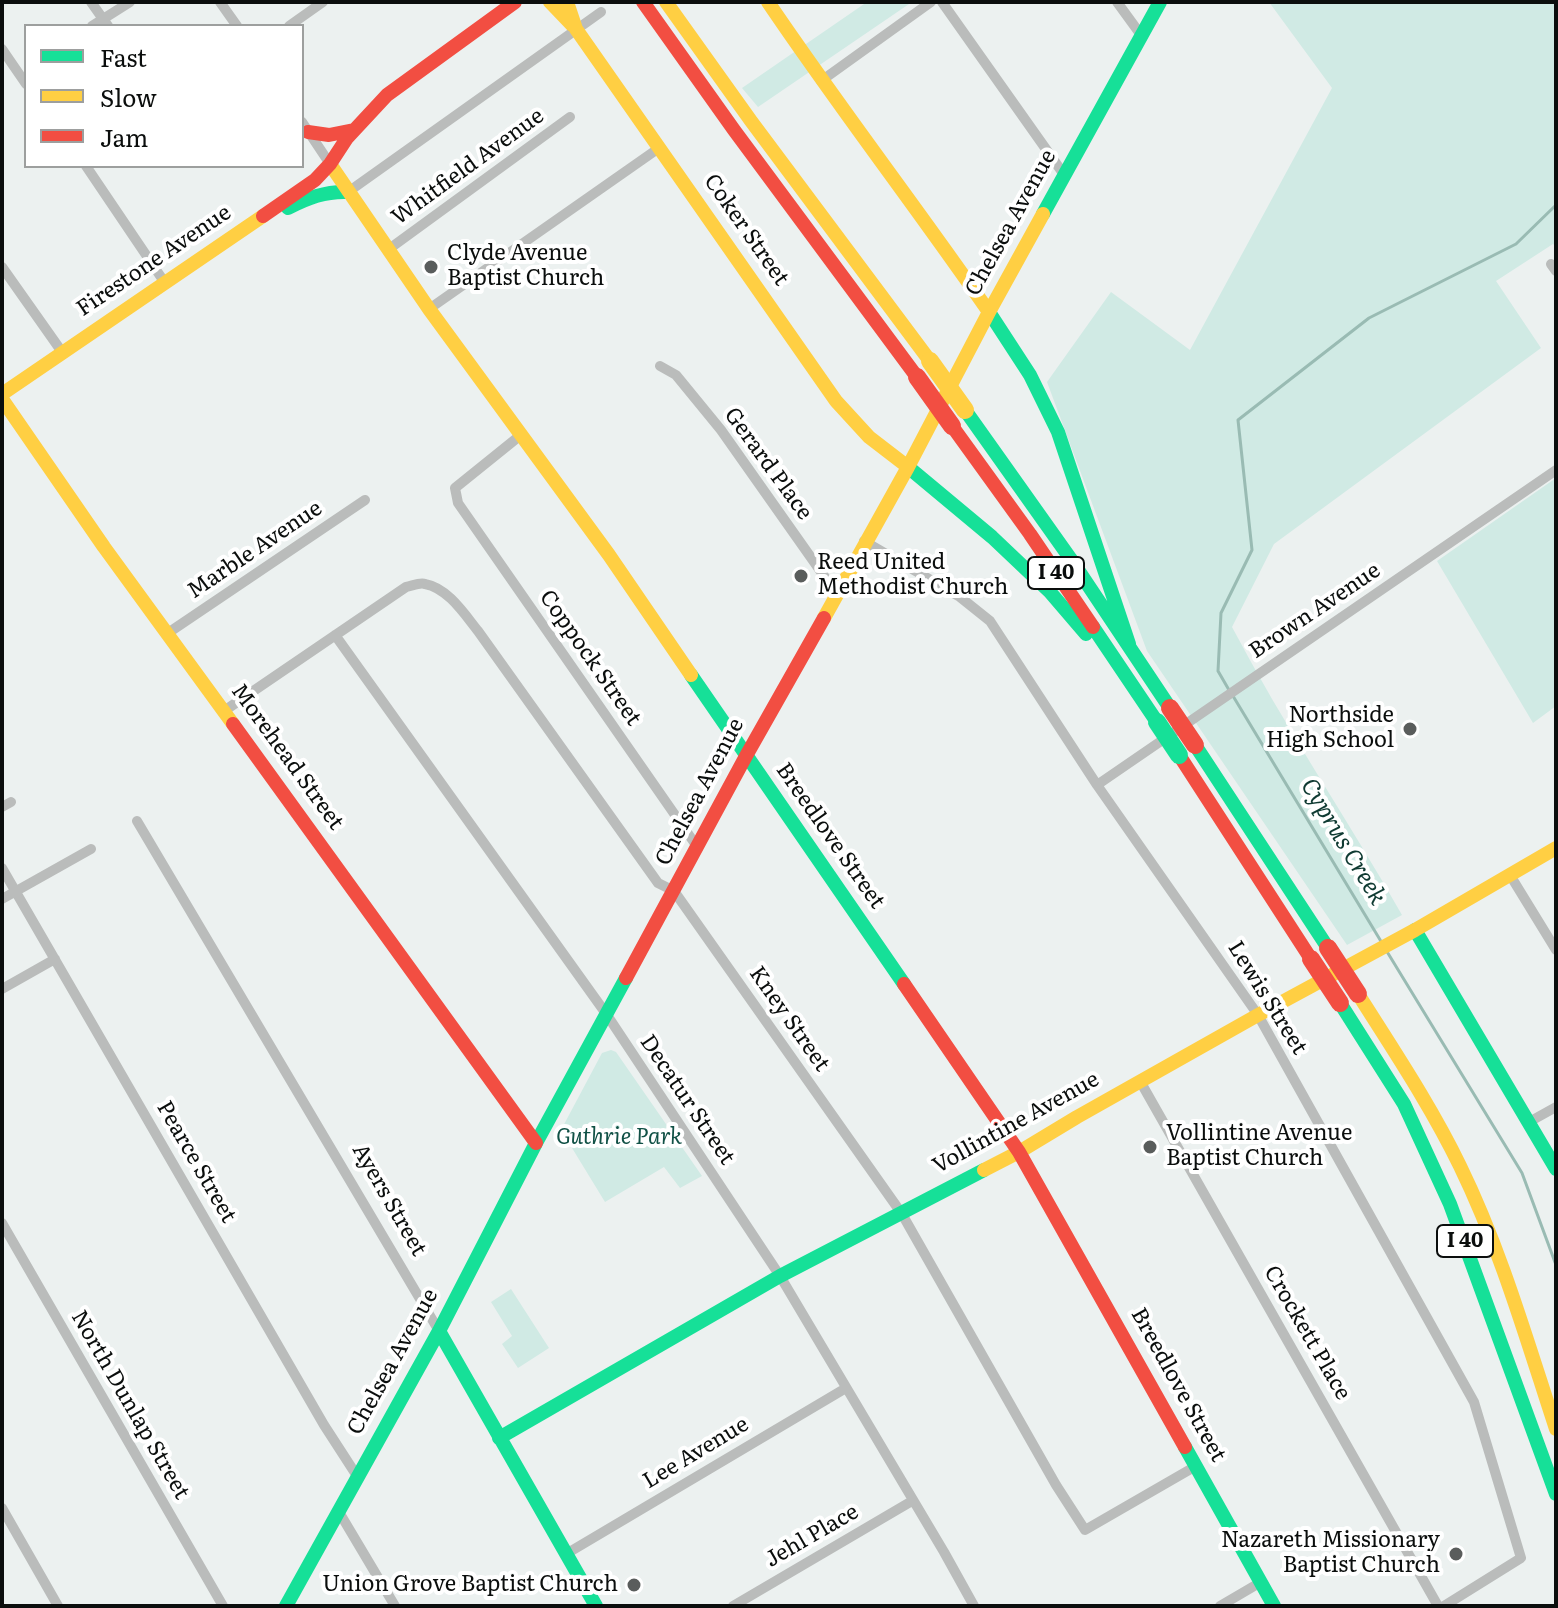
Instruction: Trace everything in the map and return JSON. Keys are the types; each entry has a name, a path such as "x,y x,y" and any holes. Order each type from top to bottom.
{"main road":[{"path":"550,2 576,29"},
{"name":"Coker Street","path":"567,2 576,29 857,427 992,537 1050,592 1143,700"},
{"name":"I 40","path":"643,2 1030,534 1143,700 1164,715"},
{"name":"I 40","path":"666,2 1045,521 1129,644 1164,715 1187,750 1358,994 1444,1133 1477,1205 1512,1297 1556,1429"},
{"path":"769,2 821,81 925,220 1030,375 1058,432 1129,644"},
{"name":"Chelsea Avenue","path":"286,1606 439,1331 536,1143 1160,2"},
{"name":"Firestone Avenue","path":"2,396 315,180 372,109 403,82 507,5"},
{"path":"305,127 329,135 354,129"},
{"name":"Breedlove Street","path":"330,164 429,309 609,555 1019,1152 1274,1606"},
{"path":"276,208 288,209 324,192 348,192"},
{"name":"Morehead Street","path":"2,396 104,547 536,1143"},
{"name":"I 40","path":"1187,750 1311,959 1404,1104 1450,1204 1556,1494"},
{"name":"Vollintine Avenue","path":"499,1438 780,1276 1019,1152 1556,848"},
{"path":"1407,934 1556,1169"},
{"path":"1512,1297 1556,1388"},
{"path":"1521,1325 1556,1412"},
{"name":"Ayers Street","path":"439,1331 596,1606"}],"street":[{"path":"91,2 105,22 130,2"},
{"path":"220,2 236,24"},
{"path":"292,24 323,2"},
{"path":"821,81 931,2"},
{"path":"942,2 1065,176"},
{"path":"1117,2 1141,35"},
{"path":"348,192 601,12"},
{"path":"2,49 24,78"},
{"name":"Whitfield Avenue","path":"389,249 570,117"},
{"name":"Breedlove Street","path":"305,127 330,164"},
{"path":"429,309 659,148"},
{"path":"88,168 165,283"},
{"path":"2,267 62,352"},
{"name":"Gerard Place","path":"660,366 676,375 721,430 836,593"},
{"name":"Coppock Street","path":"522,434 455,488 458,503 698,848"},
{"name":"Brown Avenue","path":"1097,785 1556,470"},
{"name":"Marble Avenue","path":"168,633 365,500"},
{"name":"Lewis Street","path":"864,541 960,597 990,621 1097,785 1258,1015 1474,1402 1521,1558 1444,1606"},
{"name":"Kney Street","path":"335,635 406,587 424,583 441,590 456,604 658,883 674,891 902,1214 1056,1485 1085,1530 1196,1466"},
{"path":"224,711 335,635"},
{"name":"Decatur Street","path":"335,635 607,1015 780,1276 974,1606"},
{"name":"Ayers Street","path":"137,821 439,1331"},
{"path":"2,899 91,849"},
{"name":"Pearce Street","path":"2,868 324,1425 357,1476"},
{"path":"1510,875 1556,950"},
{"path":"2,989 55,959"},
{"name":"Crockett Place","path":"1140,1081 1438,1606"},
{"path":"1529,1122 1556,1107"},
{"name":"North Dunlap Street","path":"2,1223 223,1606"},
{"name":"Lee Avenue","path":"566,1554 846,1388"},
{"name":"Jehl Place","path":"733,1606 912,1501"},
{"path":"2,1508 58,1606"},
{"path":"339,1512 395,1606"},
{"path":"1220,1606 1261,1582"}],"green space":[{"path":"867,2 912,2 758,107 742,88"},
{"path":"1269,2 1556,2 1556,247 1553,244 1496,281 1541,348 1274,544 1232,627 1402,915 1347,945 1147,651 1047,382 1111,292 1190,350 1332,88"},
{"path":"1556,478 1556,706 1533,723 1437,561"},
{"name":"Guthrie Park","path":"616,1052 702,1176 680,1188 664,1167 605,1202 561,1130 602,1053"},
{"path":"511,1289 549,1348 518,1368 502,1344 512,1336 491,1302"}],"waterway":[{"name":"Cyprus Creek","path":"1229,690 1218,671 1221,613 1252,550 1238,420 1369,318 1516,244 1556,205"},
{"name":"Cyprus Creek","path":"1233,696 1382,943"},
{"name":"Cyprus Creek","path":"1386,950 1522,1173 1556,1265"}],"traffic: fast":[{"path":"1043,214 1160,2"},
{"path":"288,208 317,196 348,192"},
{"path":"989,312 1030,375 1058,432 1129,644"},
{"path":"965,410 1070,558 1170,708"},
{"path":"908,467 992,537 1050,592 1086,634"},
{"path":"1093,627 1157,722"},
{"path":"691,675 904,984"},
{"path":"1157,722 1179,755"},
{"path":"1195,745 1328,948"},
{"path":"1415,930 1556,1169"},
{"path":"286,1606 439,1331 626,978"},
{"path":"1340,1003 1404,1104 1450,1204 1556,1494"},
{"path":"499,1438 780,1276 984,1170"},
{"path":"439,1331 596,1606"},
{"path":"1185,1447 1274,1606"}],"traffic: slow":[{"path":"550,2 572,25"},
{"path":"567,2 576,29 836,401 869,437 908,467"},
{"path":"666,2 930,361"},
{"path":"768,2 989,312"},
{"path":"330,164 429,309 609,555 691,675"},
{"path":"824,618 1043,214"},
{"path":"2,394 263,216"},
{"path":"930,361 965,410"},
{"path":"2,399 104,547 233,724"},
{"path":"984,1170 1556,848"},
{"path":"1358,994 1437,1122 1475,1198 1512,1296 1556,1429"}],"traffic: jam":[{"path":"263,216 315,180 347,138 387,95 515,2"},
{"path":"643,2 917,377"},
{"path":"308,132 329,135 354,130"},
{"path":"917,377 952,426"},
{"path":"952,426 1093,627"},
{"path":"626,978 824,618"},
{"path":"1170,708 1195,745"},
{"path":"233,724 536,1143"},
{"path":"1179,755 1311,959"},
{"path":"1328,948 1358,994"},
{"path":"1311,959 1340,1003"},
{"path":"904,984 1019,1152 1185,1447"}],"place":[{"name":"Clyde Avenue Baptist Church","path":"431,267"},
{"name":"Reed United Methodist Church","path":"801,576"},
{"name":"Northside High School","path":"1410,729"},
{"name":"Vollintine Avenue Baptist Church","path":"1150,1147"},
{"name":"Nazareth Missionary Baptist Church","path":"1456,1554"},
{"name":"Union Grove Baptist Church","path":"634,1585"}]}
